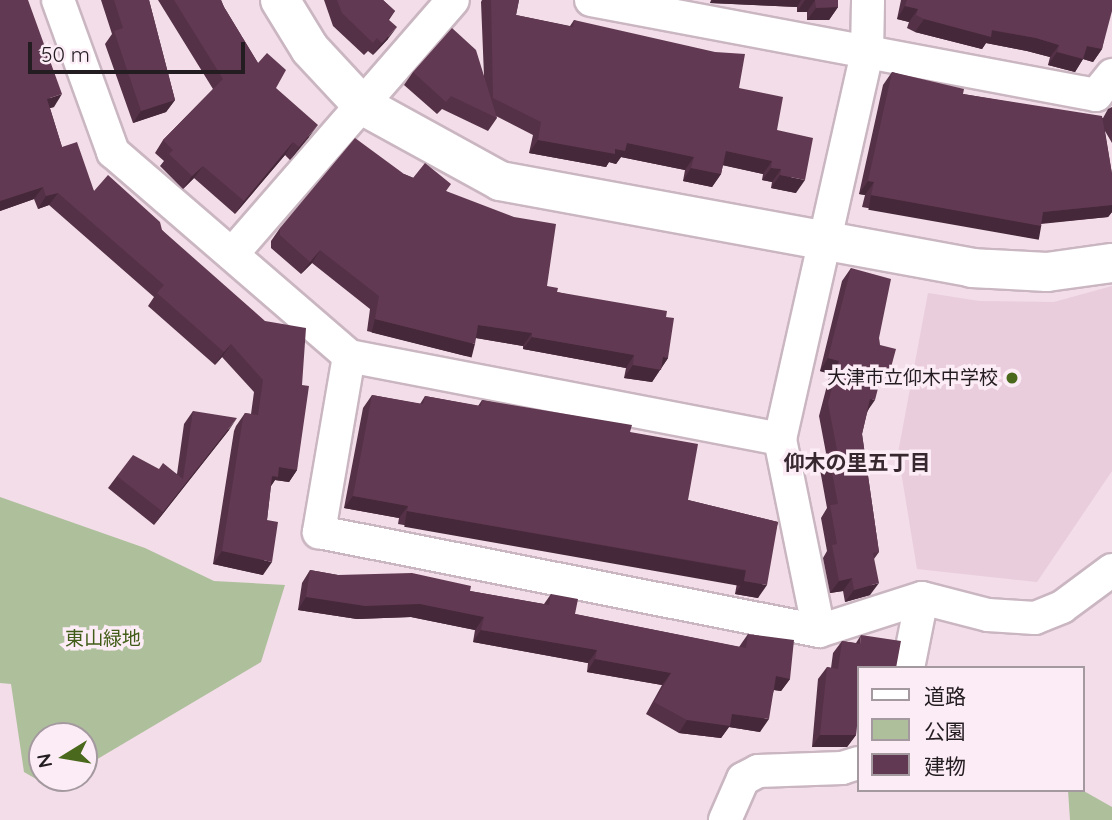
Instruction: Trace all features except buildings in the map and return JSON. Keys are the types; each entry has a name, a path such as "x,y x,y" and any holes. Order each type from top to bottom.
{"street":[{"path":"58,0 113,152 349,356 780,439"},
{"path":"280,0 310,49 362,105 500,181 972,268 1047,272 1112,263"},
{"path":"233,253 453,0"},
{"path":"591,0 675,8 866,54 1096,95 1112,75"},
{"path":"819,631 780,439 866,54 868,0"},
{"path":"349,356 319,532 819,631 922,598 988,615 1035,618 1062,607 1112,570"},
{"path":"908,666 922,598"},
{"path":"725,820 743,779 758,771 842,768 856,763"}],"shaded area":[{"name":"大津市立仰木中学校","path":"1112,286 1112,471 1037,582 917,569 898,453 928,293 979,301 1054,302"}],"green space":[{"name":"東山緑地","path":"0,497 145,548 214,581 285,585 261,662 98,759 98,722 28,722 28,774 24,772 11,684 0,683"},
{"path":"1084,791 1112,807 1112,820 1070,820 1068,792"}],"place":[{"name":"大津市立仰木中学校","path":"1012,378"}],"district":[{"name":"仰木の里五丁目","path":"857,462"}]}
